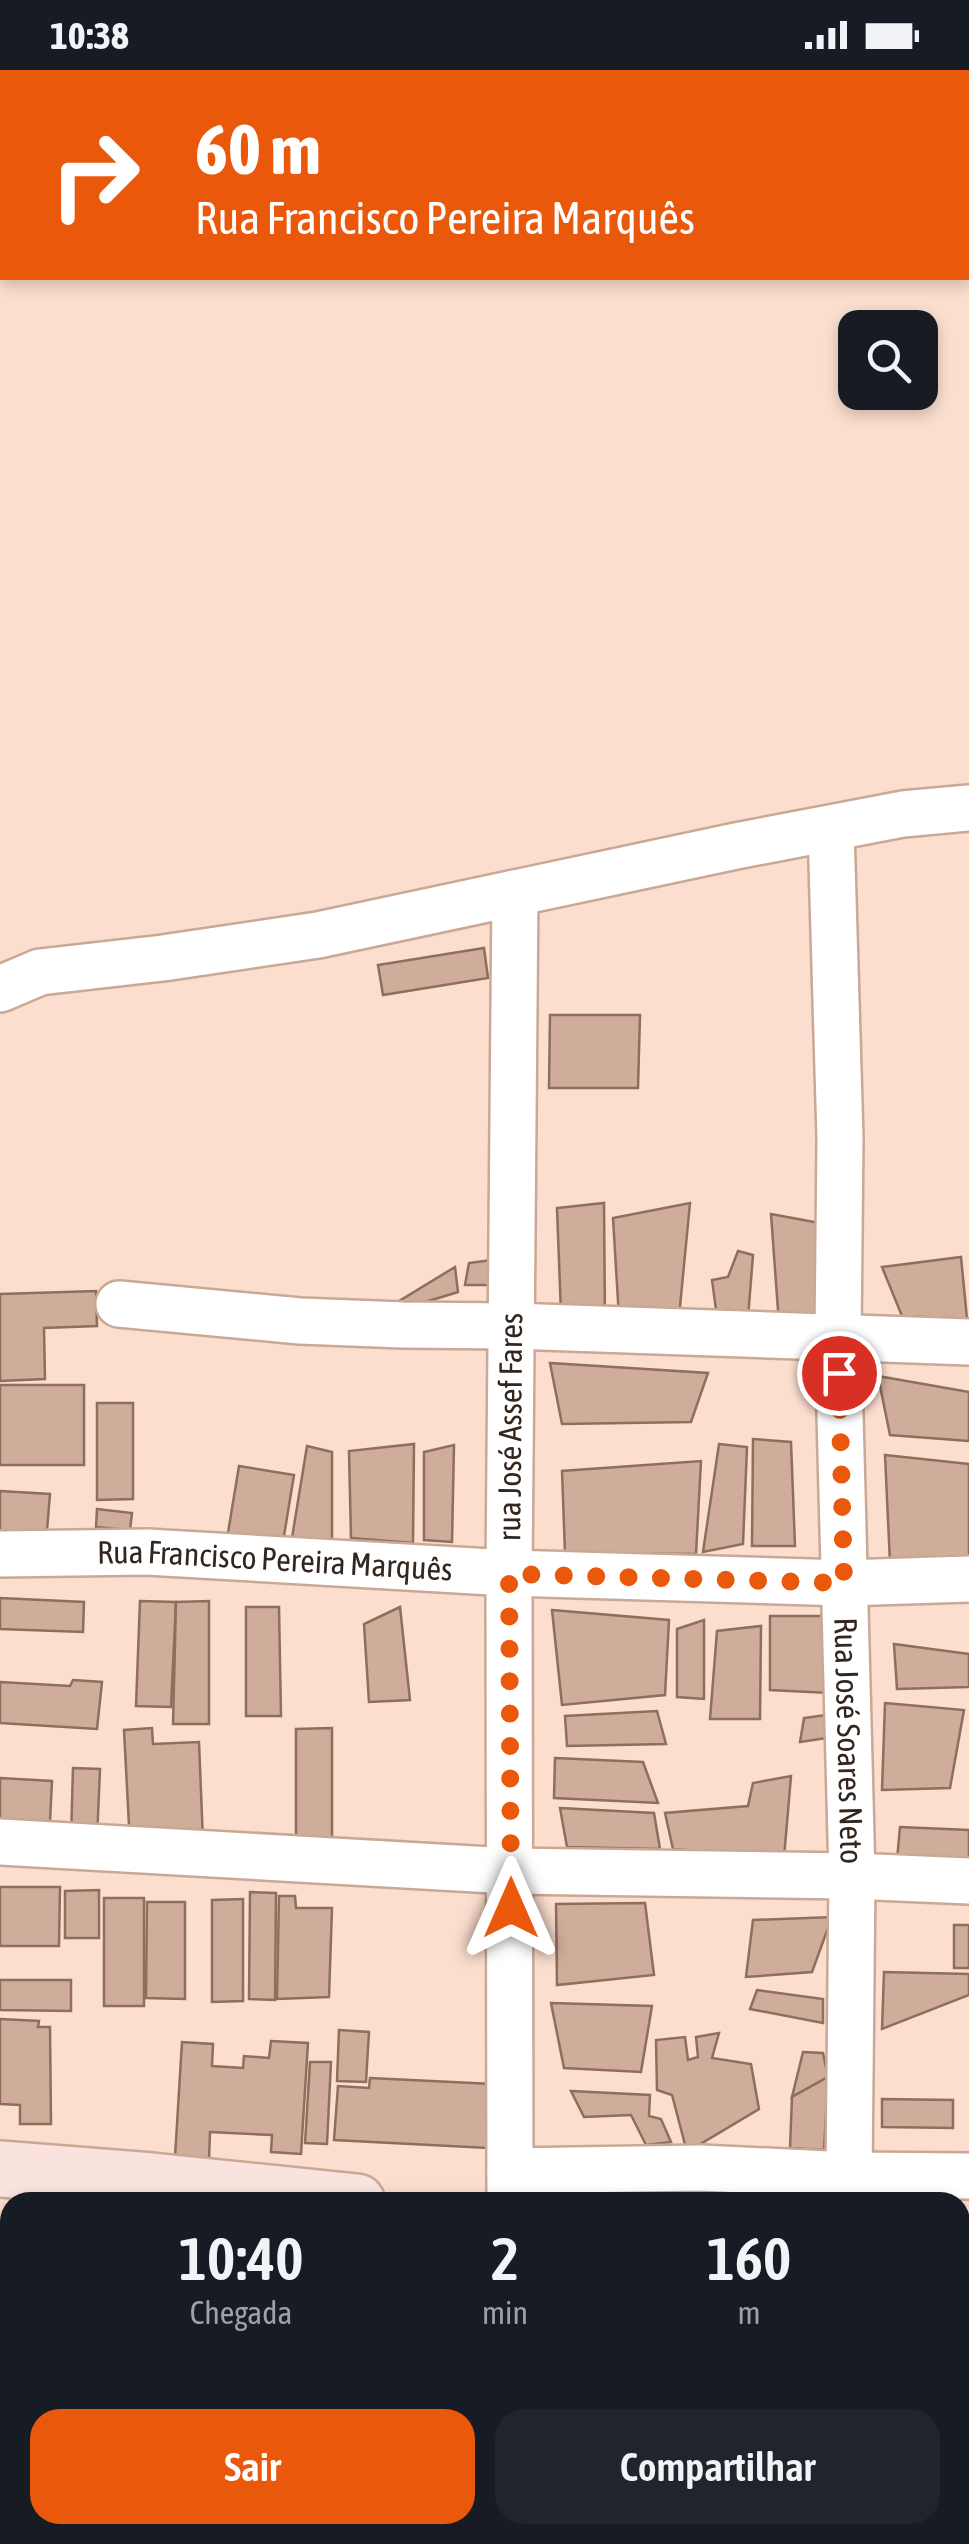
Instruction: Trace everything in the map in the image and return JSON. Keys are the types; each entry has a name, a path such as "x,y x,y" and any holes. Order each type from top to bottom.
{"street":[{"path":"0,990 40,972 318,934 736,846 904,814 969,808"},
{"name":"Rua José Soares Neto","path":"831,829 840,1138 838,1338 852,1876 849,2175"},
{"name":"rua José Assef Fares","path":"510,2186 509,1574 515,893"},
{"path":"119,1304 300,1321 404,1326 512,1326 969,1342"},
{"name":"Rua Francisco Pereira Marquês","path":"0,1554 147,1552 509,1574 844,1583 969,1579"},
{"path":"0,1842 511,1871 969,1881"},
{"path":"510,2186 701,2168 969,2176"},
{"path":"0,2169 152,2192"}],"building":[{"path":"484,948 488,978 383,995 378,965"},
{"path":"550,1015 640,1015 638,1088 549,1088"},
{"path":"604,1203 605,1322 561,1314 557,1208"},
{"path":"690,1203 679,1317 619,1318 613,1218"},
{"path":"771,1214 825,1224 821,1316 779,1324"},
{"path":"738,1251 753,1255 748,1318 717,1317 712,1280 728,1277"},
{"path":"961,1257 967,1319 902,1316 882,1267"},
{"path":"499,1259 502,1285 465,1285 469,1263"},
{"path":"455,1267 458,1292 386,1314 391,1306"},
{"path":"96,1291 97,1326 44,1328 45,1379 0,1381 0,1294"},
{"path":"550,1363 708,1373 691,1422 562,1424"},
{"path":"878,1376 969,1392 969,1441 890,1435"},
{"path":"0,1385 84,1385 84,1465 0,1465"},
{"path":"97,1403 133,1403 133,1499 97,1500"},
{"path":"753,1439 791,1442 795,1546 752,1546"},
{"path":"414,1444 413,1543 351,1538 349,1451"},
{"path":"719,1444 747,1447 743,1544 703,1552"},
{"path":"454,1445 452,1542 424,1540 424,1452"},
{"path":"307,1446 332,1452 332,1544 291,1544"},
{"path":"885,1455 969,1464 969,1562 890,1563"},
{"path":"701,1461 696,1554 565,1553 562,1471"},
{"path":"239,1466 294,1475 281,1554 226,1545"},
{"path":"0,1491 50,1494 46,1543 0,1539"},
{"path":"97,1509 132,1513 130,1530 96,1527"},
{"path":"0,1598 84,1602 83,1632 0,1629"},
{"path":"140,1601 176,1602 171,1707 136,1706"},
{"path":"209,1601 209,1724 173,1724 176,1602"},
{"path":"246,1607 279,1607 281,1716 246,1716"},
{"path":"400,1607 410,1700 369,1702 364,1624"},
{"path":"552,1610 669,1620 665,1695 562,1705"},
{"path":"770,1616 828,1616 829,1693 770,1690"},
{"path":"704,1620 704,1699 677,1697 677,1629"},
{"path":"761,1626 760,1719 710,1719 717,1631"},
{"path":"894,1644 969,1654 969,1687 897,1689"},
{"path":"73,1680 102,1682 97,1729 0,1723 0,1682 70,1686"},
{"path":"885,1703 964,1710 950,1788 882,1790"},
{"path":"657,1711 666,1744 567,1746 565,1716"},
{"path":"826,1715 827,1738 800,1742 804,1718"},
{"path":"152,1728 153,1744 199,1742 203,1841 130,1845 124,1730"},
{"path":"332,1728 332,1850 296,1851 296,1729"},
{"path":"555,1758 643,1762 658,1803 554,1798"},
{"path":"73,1768 100,1769 97,1840 71,1838"},
{"path":"791,1776 784,1858 673,1849 665,1813 748,1806 753,1783"},
{"path":"0,1778 52,1781 49,1841 0,1838"},
{"path":"560,1808 654,1813 660,1849 567,1847"},
{"path":"900,1827 969,1830 969,1865 897,1860"},
{"path":"0,1887 60,1887 59,1946 0,1946"},
{"path":"99,1890 99,1938 65,1938 65,1891"},
{"path":"250,1892 276,1893 275,2000 249,1999"},
{"path":"279,1896 295,1896 296,1908 332,1908 329,1997 277,1999"},
{"path":"104,1898 144,1898 144,2006 104,2006"},
{"path":"243,1899 243,2001 212,2002 212,1900"},
{"path":"147,1902 185,1902 185,1999 146,1998"},
{"path":"645,1903 654,1975 557,1985 556,1904"},
{"path":"832,1917 812,1972 746,1977 753,1920"},
{"path":"954,1925 969,1925 969,1968 954,1968"},
{"path":"884,1972 969,1974 969,1995 882,2029"},
{"path":"0,1980 71,1980 71,2011 0,2010"},
{"path":"757,1990 823,1999 823,2023 750,2009"},
{"path":"551,2003 652,2006 641,2072 564,2068"},
{"path":"0,2019 39,2021 38,2027 50,2027 51,2124 20,2124 20,2105 0,2104"},
{"path":"339,2030 369,2032 366,2082 337,2081"},
{"path":"719,2033 712,2058 751,2064 759,2109 687,2152 672,2095 657,2090 656,2040 685,2037 688,2060 698,2057 696,2037"},
{"path":"271,2041 308,2043 301,2154 271,2152 272,2135 210,2132 209,2160 175,2157 182,2042 213,2044 212,2066 243,2068 244,2056 269,2058"},
{"path":"803,2052 823,2053 828,2077 792,2097"},
{"path":"310,2062 331,2062 327,2144 305,2143"},
{"path":"828,2077 824,2150 790,2148 792,2097"},
{"path":"370,2078 492,2084 488,2148 334,2140 338,2086 369,2088"},
{"path":"571,2091 650,2095 649,2116 661,2119 671,2142 646,2145 631,2115 584,2117"},
{"path":"882,2099 953,2100 953,2128 882,2127"}],"route":[{"path":"511,1908 509,1574 844,1583 839,1373"}]}
